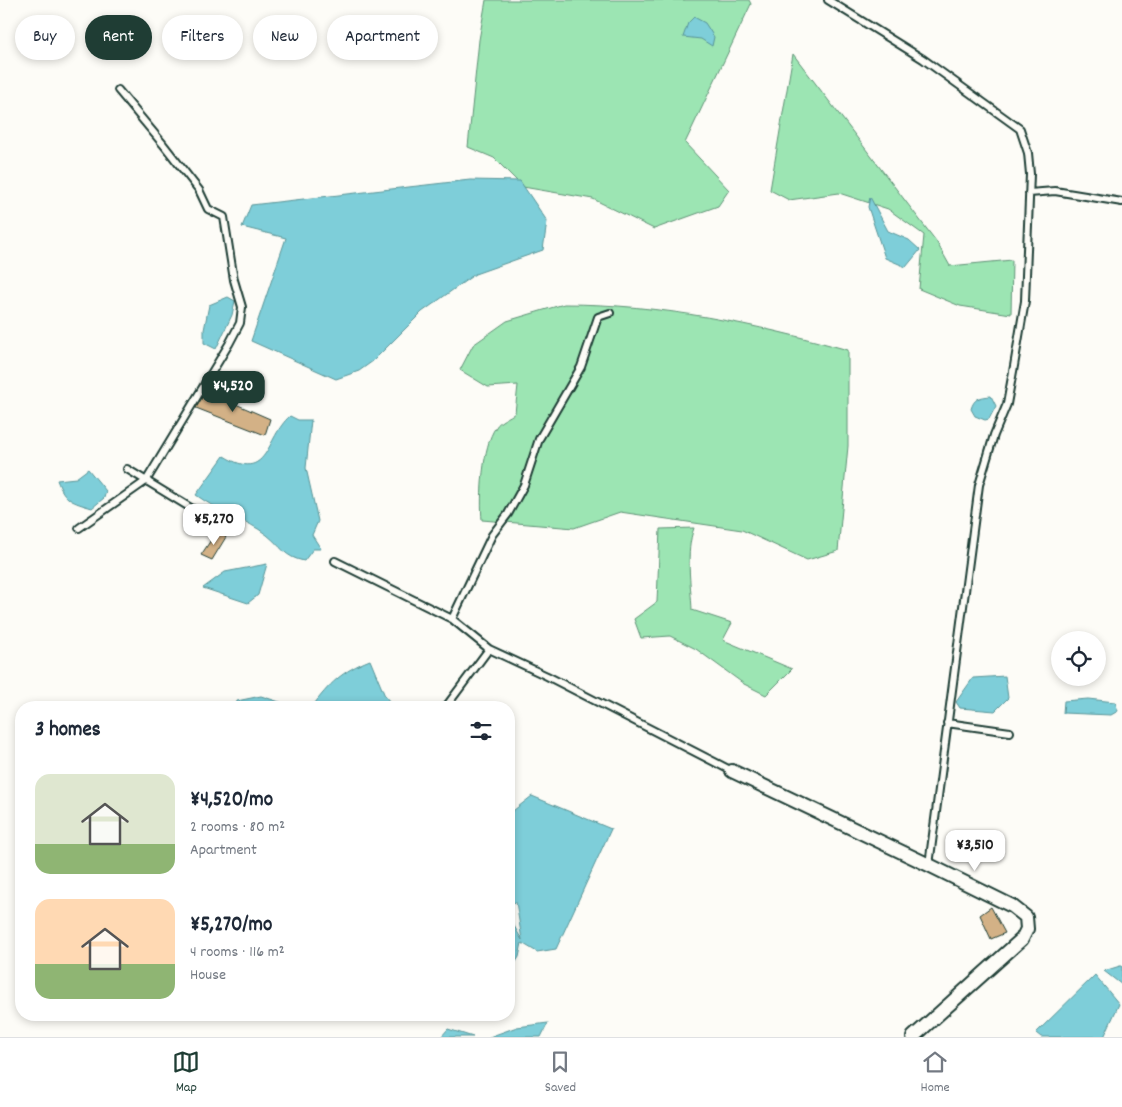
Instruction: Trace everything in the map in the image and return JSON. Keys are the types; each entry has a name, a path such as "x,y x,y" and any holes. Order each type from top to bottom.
{"street":[{"path":"732,771 929,864 1012,906 1026,917 1027,929 1022,939 913,1037"}],"lane":[{"path":"828,0 923,59 1020,130 1028,153 1030,193 1025,301 1007,404 994,435 979,485 929,864"},
{"path":"79,528 146,481 229,344 240,323 242,306 234,280 224,217 208,209 199,190 118,90"},
{"path":"1030,193 1055,191 1122,202"},
{"path":"452,619 492,535 508,514 524,485 539,439 581,367 598,317 610,314"},
{"path":"127,469 222,527"},
{"path":"335,561 452,619 489,649 547,676 732,771"},
{"path":"450,701 489,649"},
{"path":"947,723 1010,732"}],"green space":[{"path":"486,0 749,0 751,4 685,143 729,190 718,206 654,229 593,199 523,187 494,158 468,147 479,40"},
{"path":"793,54 936,241 950,266 1012,260 1011,314 960,306 919,289 924,235 888,209 839,193 789,200 770,190"},
{"path":"564,304 636,308 708,317 848,350 848,446 838,551 807,560 742,530 620,512 574,528 482,520 483,472 488,446 497,425 515,413 518,385 488,387 460,370 473,345 507,321"},
{"path":"694,528 689,558 692,610 732,623 723,640 792,669 766,695 744,684 696,649 670,636 641,638 634,619 657,602 660,529"}],"water":[{"path":"694,17 705,23 714,37 712,46 701,39 683,37 688,23"},
{"path":"470,180 520,181 547,221 543,250 475,274 422,312 373,361 359,371 336,379 251,341 286,238 242,227 251,205"},
{"path":"870,197 888,231 909,240 920,250 906,267 885,258 868,207"},
{"path":"228,297 235,301 232,315 216,349 204,343 204,330 209,305"},
{"path":"991,396 996,406 989,419 985,420 975,416 971,409 974,402"},
{"path":"290,416 298,420 311,420 306,468 318,521 312,535 321,549 313,549 304,561 287,554 259,529 196,495 224,456 239,463 250,465 258,461"},
{"path":"88,469 106,491 104,498 92,508 66,497 57,480 76,478"},
{"path":"267,564 258,595 248,603 203,588 225,572"},
{"path":"370,660 385,696 389,701 317,701 337,679 360,664"},
{"path":"1005,676 1008,698 995,711 960,708 956,702 973,678"},
{"path":"261,696 276,701 237,701"},
{"path":"1088,699 1115,702 1118,711 1111,715 1063,713 1064,701"},
{"path":"532,796 611,829 556,949 537,952 522,943 519,957 515,963 515,928 522,940 515,902 515,809"},
{"path":"1122,966 1122,985 1104,971"},
{"path":"1095,975 1119,1004 1104,1037 1041,1037 1036,1033"},
{"path":"548,1023 541,1037 489,1037 517,1027"},
{"path":"448,1029 473,1037 441,1037"}],"building":[{"path":"206,391 270,419 265,435 196,408"},
{"path":"217,531 226,537 212,560 201,555"},
{"path":"991,907 1005,933 991,939 980,915"}]}
